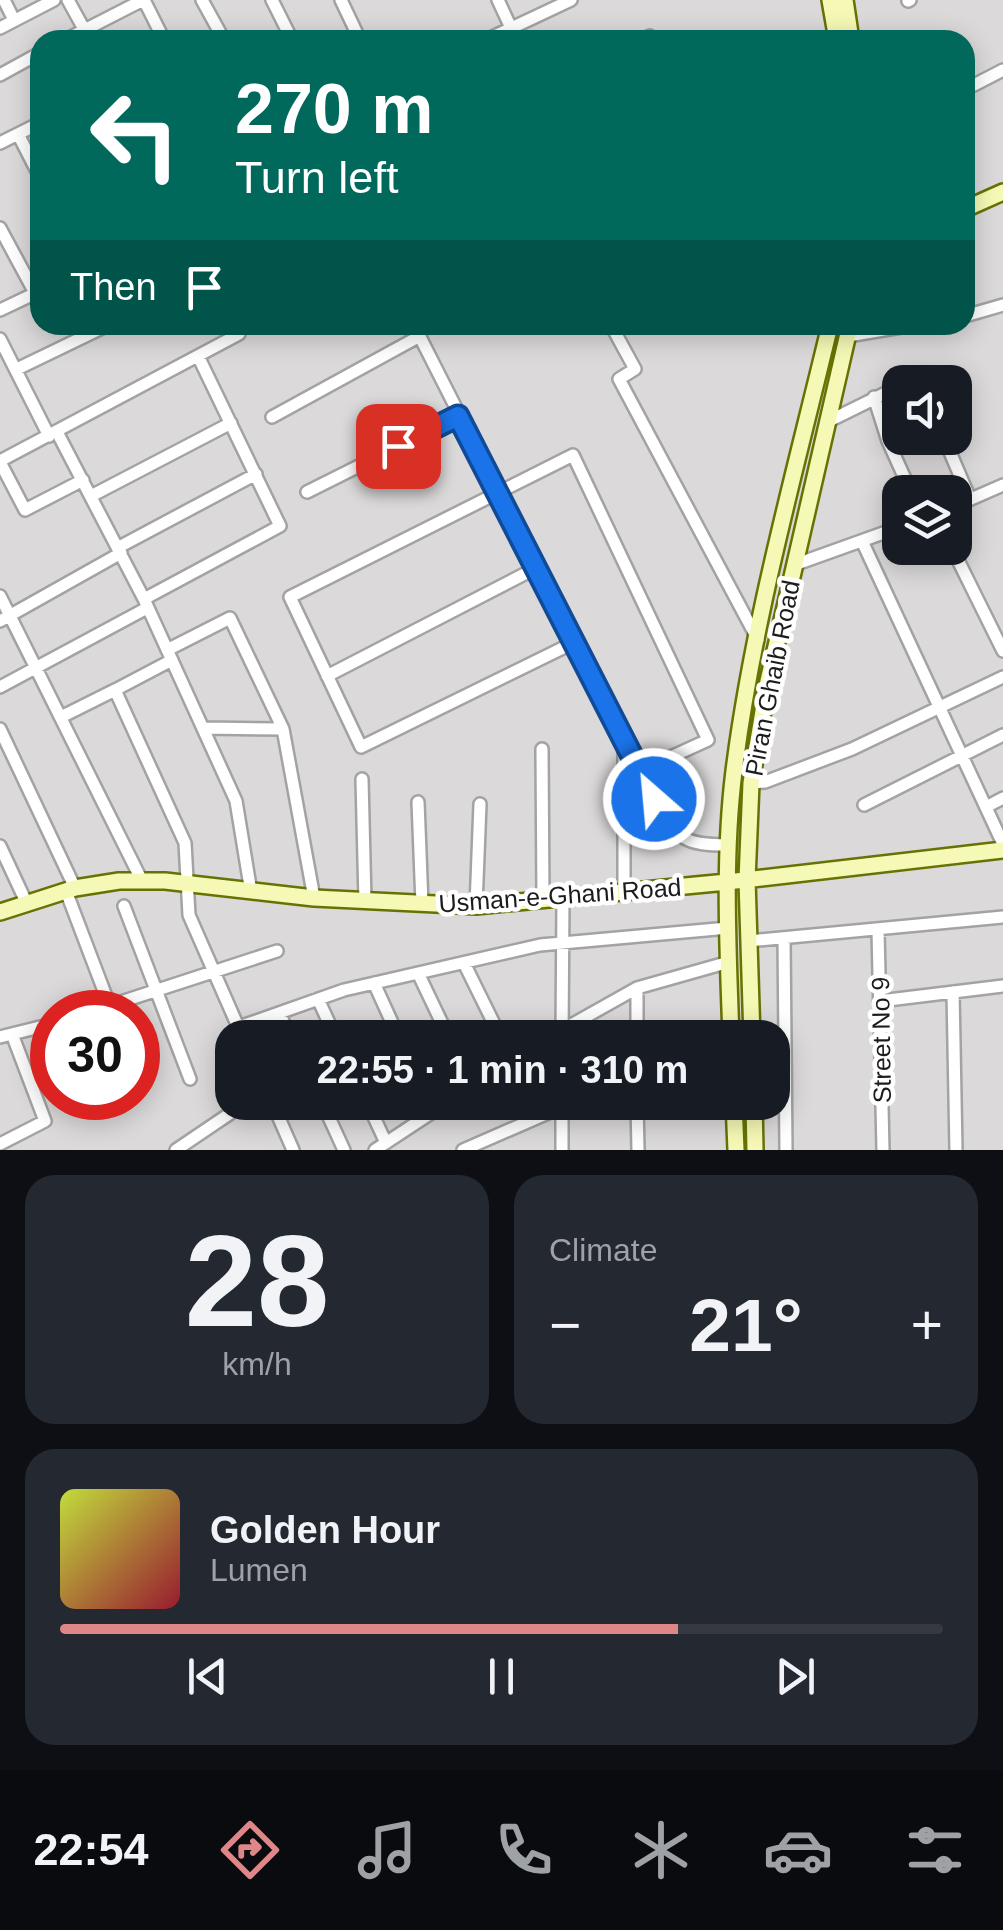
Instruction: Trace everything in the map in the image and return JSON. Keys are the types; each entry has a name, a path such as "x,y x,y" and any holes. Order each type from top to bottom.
{"main road":[{"path":"830,0 836,30"},
{"path":"845,0 850,30"},
{"path":"975,205 1003,192"},
{"name":"Piran Ghaib Road","path":"731,1020 727,882 734,771 758,640 828,335"},
{"name":"Piran Ghaib Road","path":"751,1020 746,880 751,783 768,681 848,335"},
{"name":"Usman-e-Ghani Road","path":"0,912 71,889 119,881 364,902 476,906 746,880 1003,847"},
{"path":"735,1120 736,1150"},
{"path":"754,1120 755,1150"}],"street":[{"path":"4,0 14,20"},
{"path":"0,28 54,0"},
{"path":"68,0 84,30"},
{"path":"95,30 144,0 159,30"},
{"path":"202,0 218,30"},
{"path":"272,0 287,30"},
{"path":"341,0 355,30"},
{"path":"498,0 512,28"},
{"path":"508,30 571,0"},
{"path":"0,75 30,58"},
{"path":"975,84 1003,70"},
{"path":"0,143 30,128"},
{"path":"18,134 30,157"},
{"path":"0,228 30,279"},
{"path":"0,310 30,296"},
{"path":"975,313 1003,305"},
{"path":"17,369 87,335"},
{"path":"82,480 25,510 0,461 237,335"},
{"path":"272,418 410,335"},
{"path":"419,335 640,771 672,826 684,840 694,844 728,845"},
{"path":"617,335 636,368 618,379 758,640"},
{"path":"0,339 120,550 204,728 236,800 250,892"},
{"path":"0,687 280,526 198,358"},
{"path":"831,420 882,394"},
{"path":"874,397 903,475"},
{"path":"307,492 458,416"},
{"path":"91,496 231,423"},
{"path":"575,642 361,747 290,597 573,455 708,740 640,771"},
{"path":"5,618 256,474"},
{"path":"972,498 1003,485"},
{"path":"794,565 882,534"},
{"path":"862,541 1003,847"},
{"path":"960,565 1003,650"},
{"path":"327,676 536,568"},
{"path":"0,596 5,618 37,668 142,881"},
{"path":"61,717 115,690 230,618 283,728 314,898"},
{"path":"751,783 765,782 852,750 1003,676"},
{"path":"115,690 186,843 189,916 236,1020"},
{"path":"204,728 283,728"},
{"path":"0,729 71,889 105,990"},
{"path":"864,804 1003,735"},
{"path":"624,738 624,892"},
{"path":"542,749 543,900"},
{"path":"362,780 364,902"},
{"path":"986,807 1003,798"},
{"path":"418,802 422,904"},
{"path":"476,906 480,804"},
{"path":"0,846 27,904"},
{"path":"562,1020 563,898"},
{"path":"124,906 158,990"},
{"path":"748,941 1003,917"},
{"path":"265,1020 374,983 540,945 728,928"},
{"name":"Street No 9","path":"878,930 883,1150"},
{"path":"784,938 786,1150"},
{"path":"160,990 277,952"},
{"path":"464,962 492,1020"},
{"path":"584,1020 637,988 728,962"},
{"path":"418,973 440,1020"},
{"path":"374,983 391,1020"},
{"path":"880,1000 1003,986"},
{"path":"637,988 637,1020"},
{"path":"953,992 956,1150"},
{"path":"160,996 190,1079"},
{"path":"318,1000 327,1020"},
{"path":"279,1013 282,1020"},
{"path":"0,1144 45,1121 6,1036"},
{"path":"176,1150 220,1120"},
{"path":"280,1120 293,1150"},
{"path":"330,1120 344,1150"},
{"path":"373,1120 381,1146 415,1120"},
{"path":"463,1150 529,1120"},
{"path":"562,1120 562,1150"},
{"path":"637,1120 638,1150"}],"shaded area":[{"path":"0,0 1003,0 1003,1150 0,1150"}],"route":[{"path":"398,446 458,416 654,799"}]}
